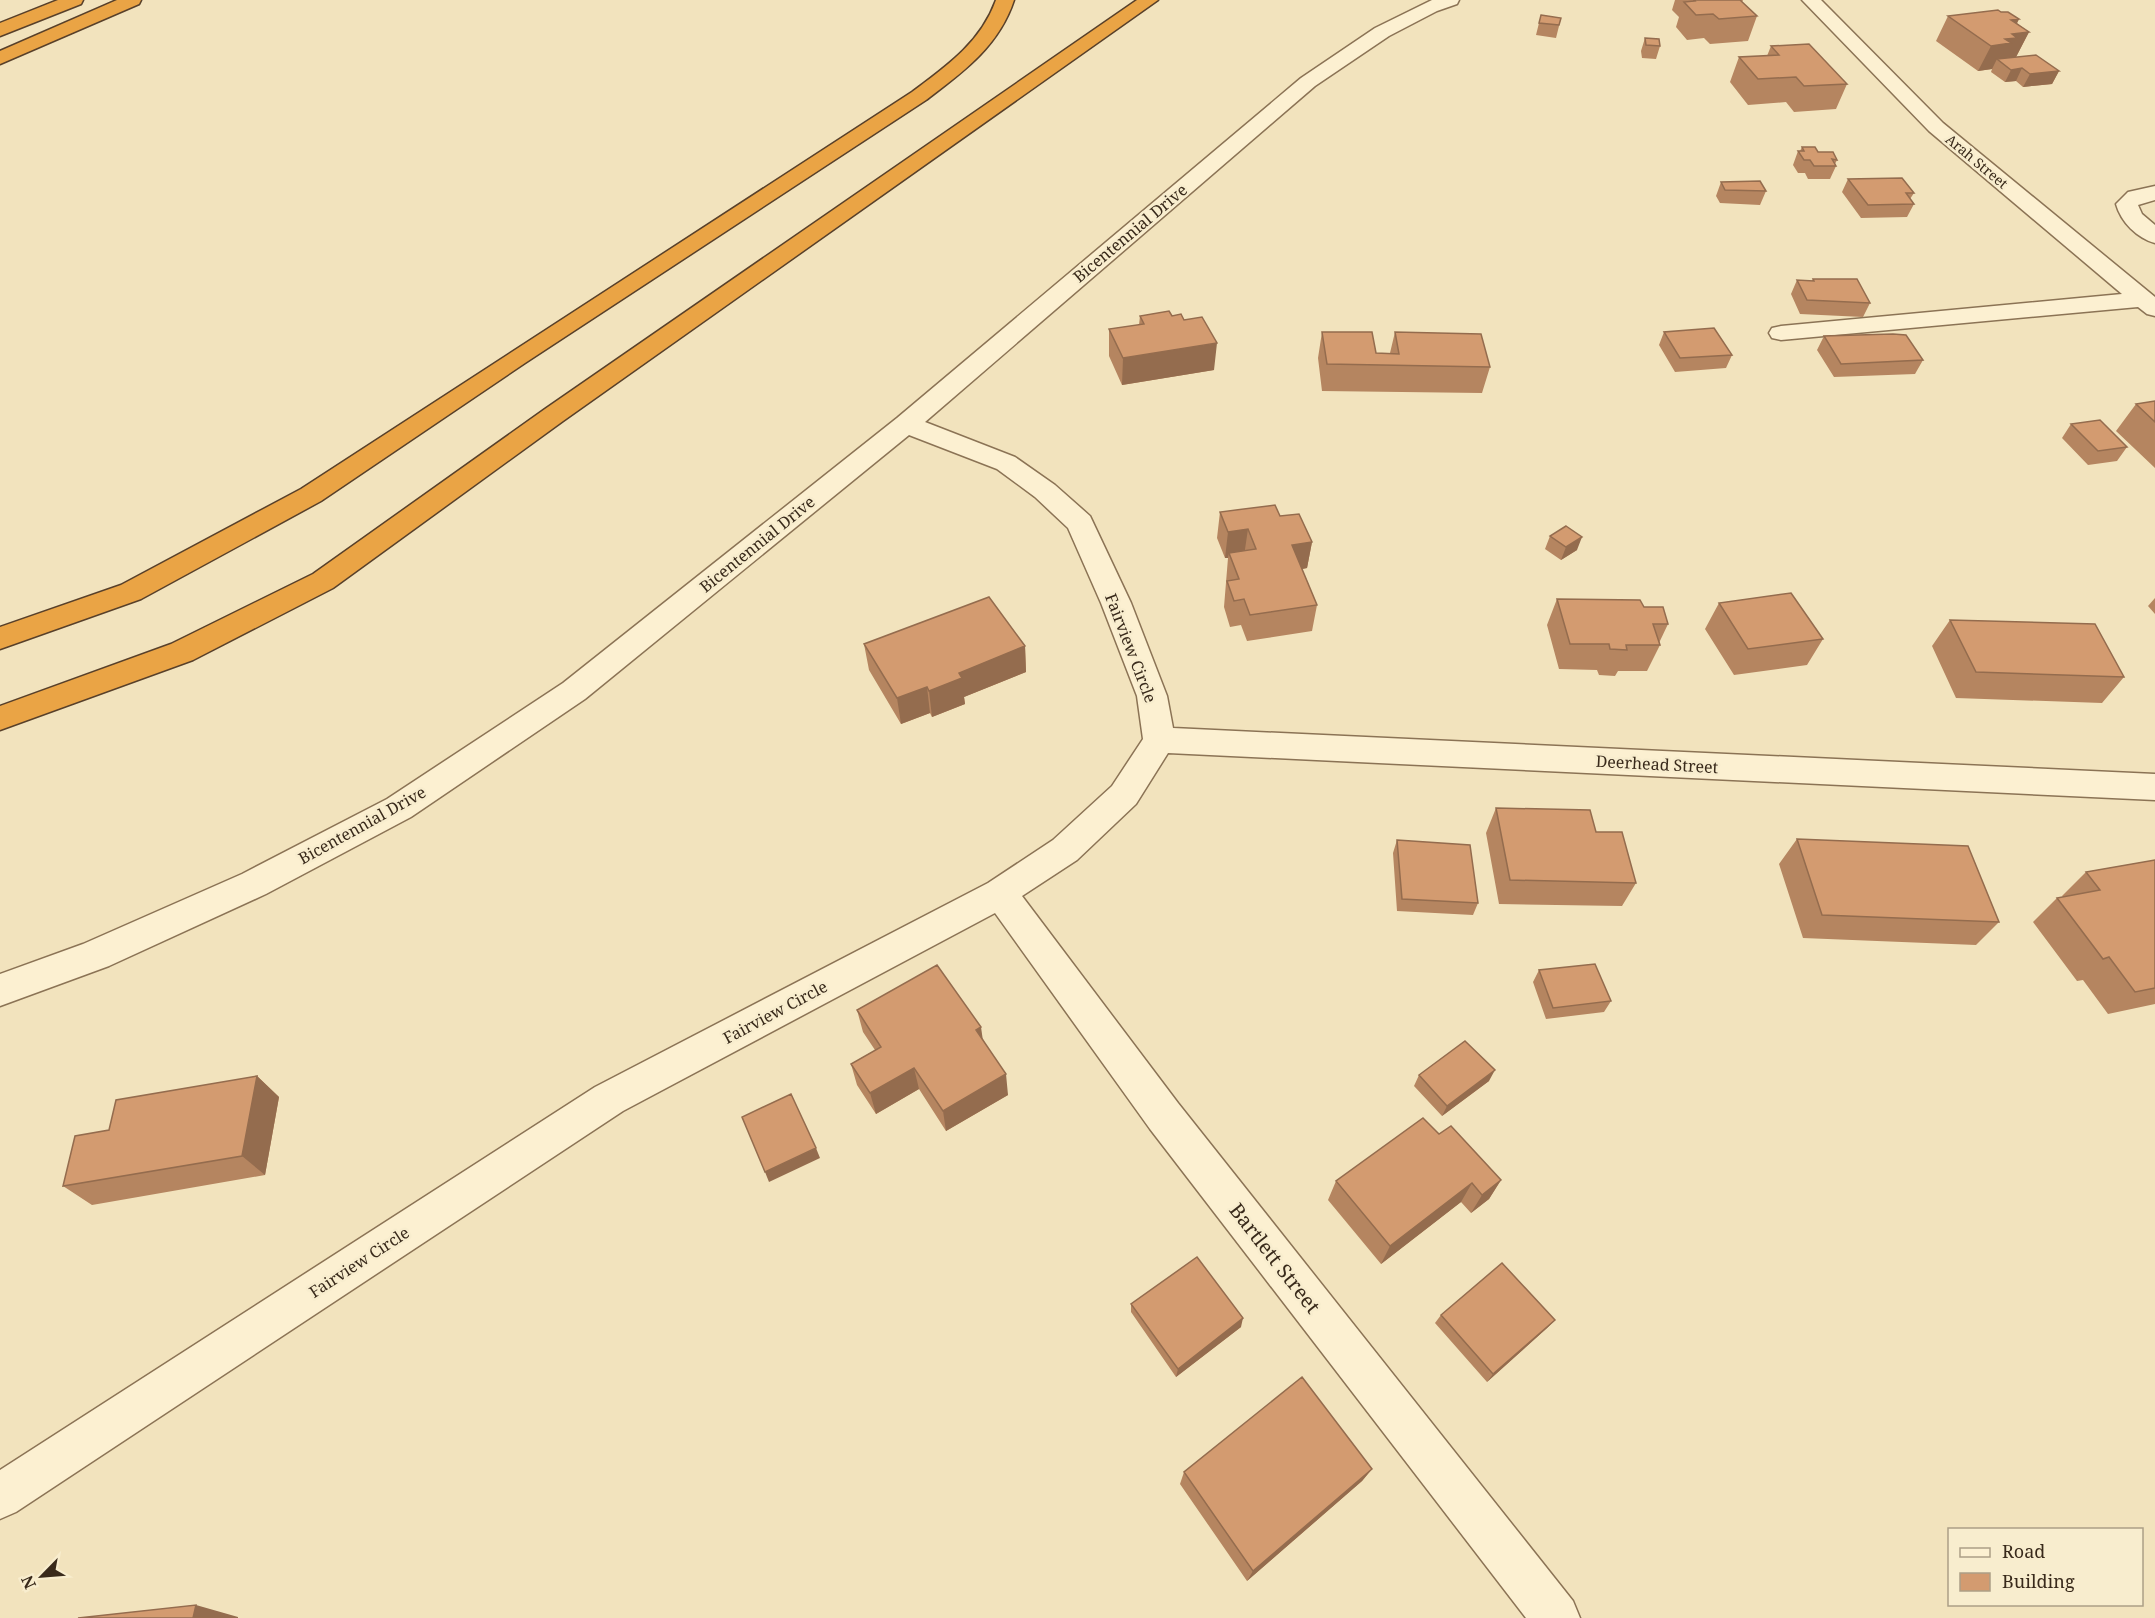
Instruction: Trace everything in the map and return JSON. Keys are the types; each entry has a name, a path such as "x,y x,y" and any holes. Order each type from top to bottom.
{"highway":[{"path":"0,30 74,0"},
{"path":"0,58 132,0"},
{"path":"0,638 131,592 310,495 919,96 970,57 1001,17 1005,0"},
{"path":"0,718 182,652 323,580 554,415 1149,0"}],"street":[{"name":"Bicentennial Drive","path":"0,990 96,955 243,889 399,808 574,692 906,424 1308,81 1382,32 1430,7 1450,0"},
{"name":"Arah Street","path":"1811,0 1936,127 2149,304"},
{"path":"2155,193 2142,195 2127,204 2128,211 2136,221 2155,236"},
{"path":"1781,333 2149,304"},
{"name":"Fairview Circle","path":"0,1496 609,1099 1000,893 1065,850 1124,795 1159,740 1152,696 1116,603 1080,523 1046,491 1006,462 906,424"},
{"name":"Deerhead Street","path":"1159,740 2155,787"},
{"name":"Bartlett Street","path":"1000,893 1164,1116 1556,1618"}],"building":[{"path":"1740,0 1757,16 1719,19 1713,14 1696,15 1684,2"},
{"path":"1998,10 2008,12 2019,19 2011,20 2029,32 2012,34 2017,38 2005,39 2011,43 1991,46 1948,16"},
{"path":"1541,15 1561,18 1559,25 1539,23"},
{"path":"1645,38 1659,39 1660,46 1646,45"},
{"path":"1809,44 1847,84 1804,86 1796,77 1758,79 1739,57 1779,55 1771,46"},
{"path":"2036,55 2059,71 2030,74 2022,68 2011,70 1997,59"},
{"path":"1802,147 1815,147 1818,152 1833,152 1837,160 1832,159 1836,166 1814,166 1810,160 1804,160 1798,151 1804,151"},
{"path":"1902,178 1914,193 1906,193 1914,204 1868,205 1848,179"},
{"path":"1760,181 1766,191 1725,190 1721,182"},
{"path":"1813,279 1857,279 1870,303 1807,300 1797,280 1814,281"},
{"path":"1169,311 1172,316 1181,314 1184,320 1202,317 1217,343 1123,358 1109,329 1144,324 1140,316"},
{"path":"1714,328 1732,355 1680,358 1664,332"},
{"path":"1322,332 1372,332 1376,353 1399,354 1395,332 1481,334 1490,367 1327,364"},
{"path":"1906,335 1923,360 1841,364 1824,336"},
{"path":"2155,401 2155,422 2136,404"},
{"path":"2100,420 2127,447 2098,451 2071,424"},
{"path":"1275,505 1280,516 1299,514 1312,542 1292,545 1317,605 1250,615 1244,599 1234,601 1227,581 1239,579 1229,553 1256,549 1248,529 1228,532 1220,512"},
{"path":"1566,526 1582,537 1566,547 1550,536"},
{"path":"1791,593 1823,639 1748,649 1719,603"},
{"path":"989,597 1025,646 959,673 962,678 929,691 927,687 897,698 864,644"},
{"path":"1557,599 1640,600 1644,607 1663,607 1668,624 1653,624 1660,645 1626,645 1627,650 1610,649 1609,644 1570,644"},
{"path":"1950,620 2095,624 2124,677 1976,672"},
{"path":"1496,808 1590,810 1596,832 1622,832 1636,883 1510,880"},
{"path":"1797,839 1968,846 1999,922 1822,915"},
{"path":"1397,840 1470,845 1478,903 1402,899"},
{"path":"2155,860 2155,988 2135,992 2109,957 2103,959 2057,898 2100,890 2086,872"},
{"path":"1595,964 1611,1001 1553,1008 1539,970"},
{"path":"937,965 981,1027 976,1030 1006,1074 943,1111 914,1068 870,1093 851,1064 881,1047 857,1010"},
{"path":"1465,1041 1495,1070 1447,1106 1419,1075"},
{"path":"257,1076 242,1156 63,1186 75,1136 109,1130 116,1100"},
{"path":"791,1094 816,1148 765,1172 742,1117"},
{"path":"1423,1118 1439,1134 1451,1126 1501,1180 1482,1195 1472,1183 1390,1246 1336,1181"},
{"path":"1197,1257 1243,1318 1178,1369 1131,1304"},
{"path":"1502,1263 1555,1320 1493,1374 1441,1315"},
{"path":"1302,1377 1372,1469 1253,1571 1184,1472"},
{"path":"196,1605 193,1618 78,1618"}]}
